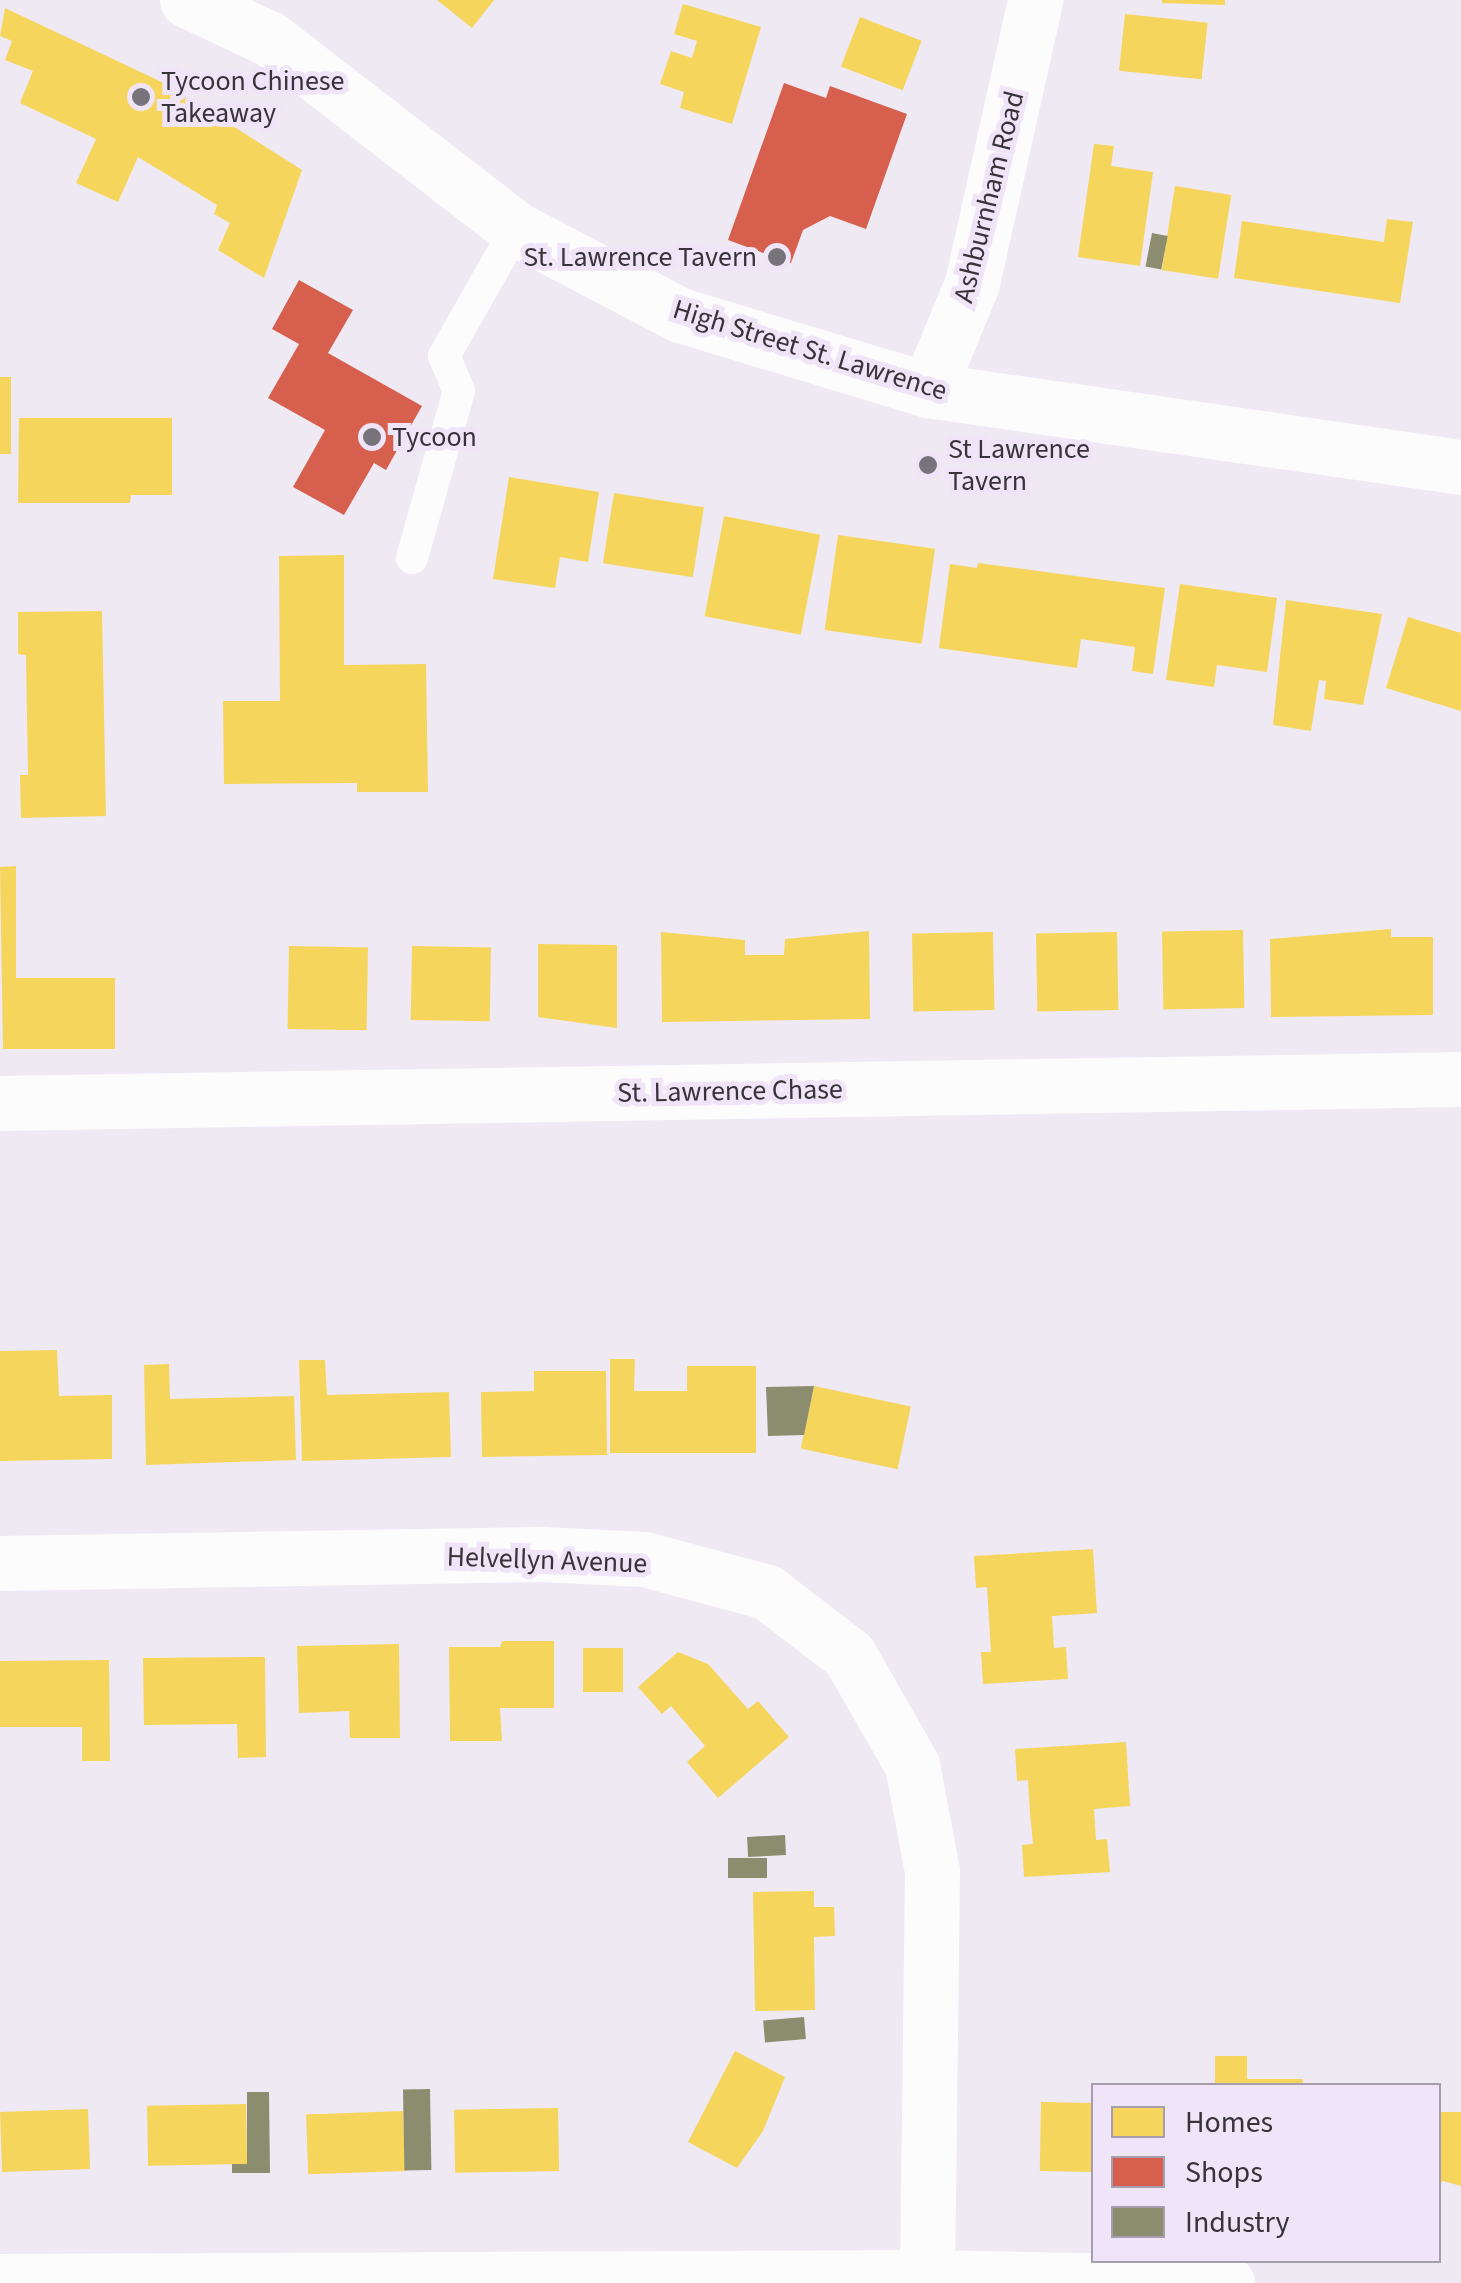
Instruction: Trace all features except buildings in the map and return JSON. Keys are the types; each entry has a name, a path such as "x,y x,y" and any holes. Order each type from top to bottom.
{"street":[{"name":"High Street St. Lawrence","path":"187,0 270,39 516,229 680,315 928,390 1461,467"},
{"name":"Ashburnham Road","path":"928,390 972,283 1035,0"},
{"name":"St. Lawrence Chase","path":"0,1103 1461,1080"},
{"name":"Helvellyn Avenue","path":"0,1563 644,1558 768,1592 849,1655 912,1765 932,1871 927,2277"},
{"path":"0,2280 927,2277 1227,2283"}],"lane":[{"path":"412,558 458,391 444,356 516,229"}],"place":[{"name":"Tycoon Chinese Takeaway","path":"141,97"},
{"name":"St. Lawrence Tavern","path":"777,257"},
{"name":"Tycoon","path":"372,437"},
{"name":"St Lawrence Tavern","path":"928,465"}]}
